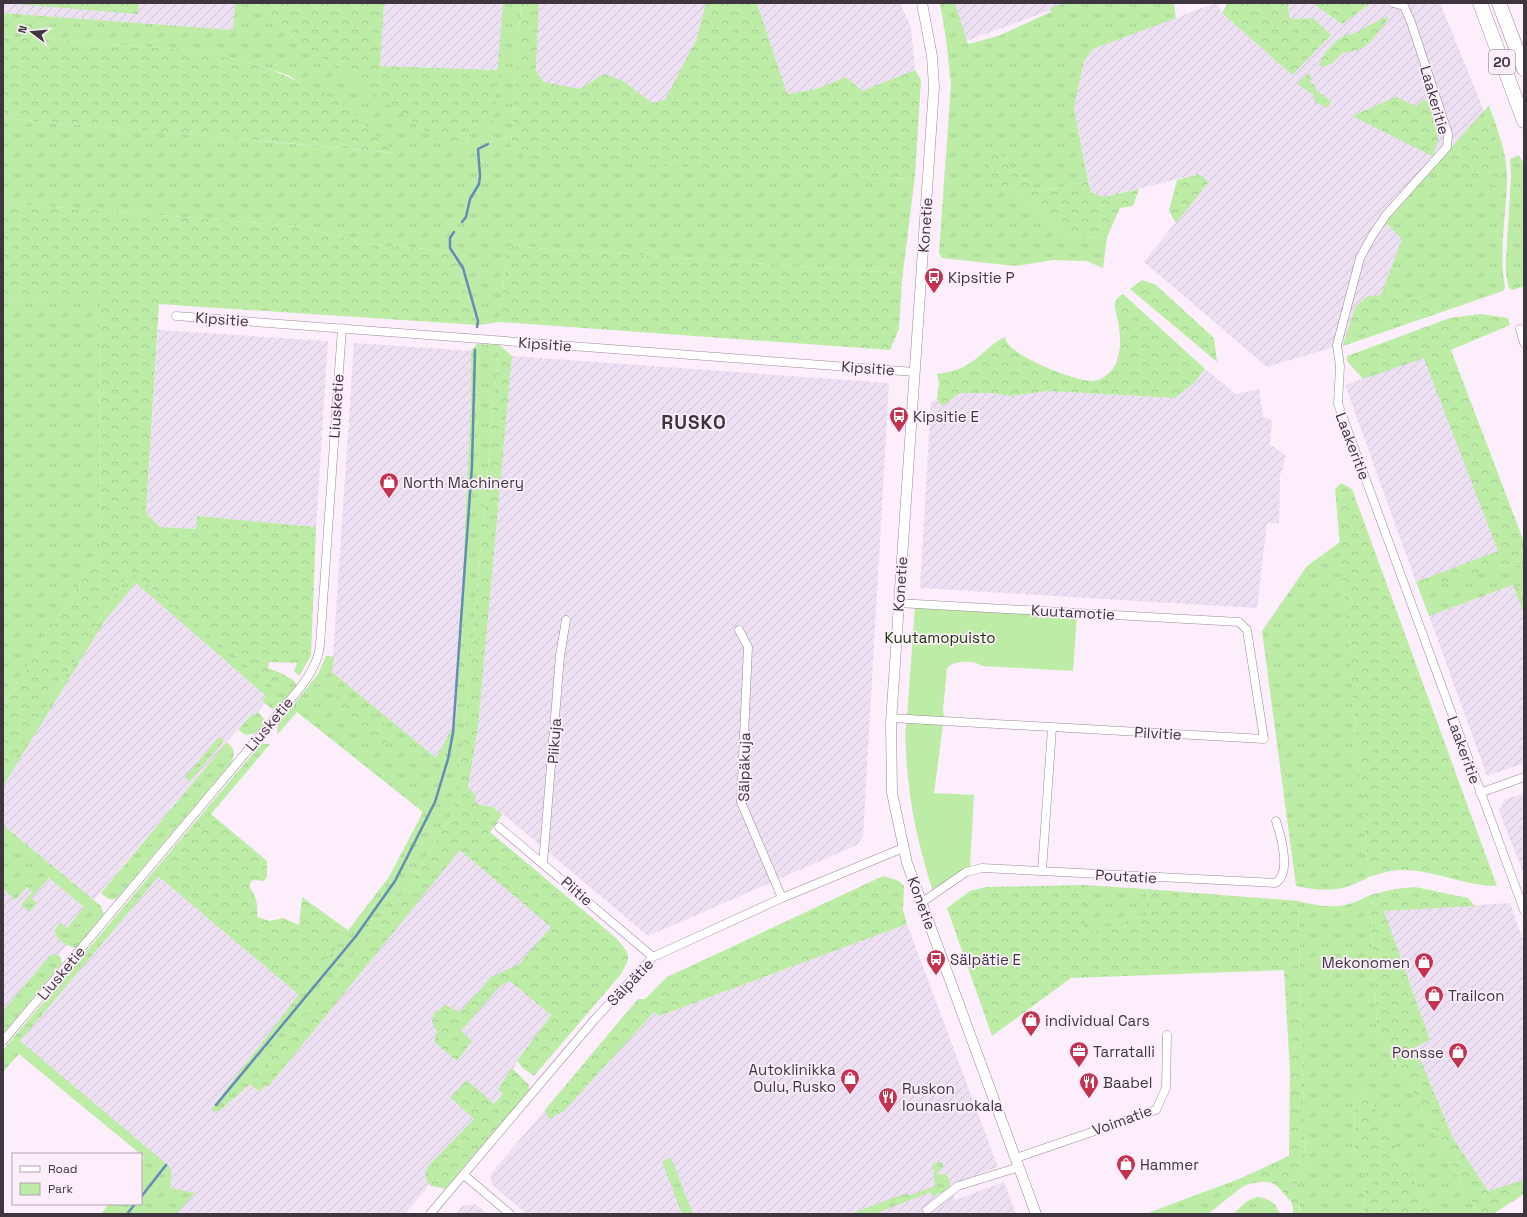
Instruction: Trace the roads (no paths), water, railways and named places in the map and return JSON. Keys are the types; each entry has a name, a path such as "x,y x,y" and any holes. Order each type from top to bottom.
{"highway":[{"name":"20","path":"1480,3 1524,121"},
{"name":"20","path":"1499,3 1524,69"}],"street":[{"name":"Konetie","path":"922,3 932,56 934,87 891,718 890,746 892,793 903,848 921,903 1036,1214"},
{"name":"Laakeritie","path":"1393,3 1404,6 1411,22 1448,134 1447,147 1386,215 1360,258 1337,344 1340,366 1338,404 1524,910"},
{"name":"Kipsitie","path":"176,316 915,372"},
{"name":"Liusketie","path":"3,1041 275,718 310,674 317,662 320,645 342,328"},
{"path":"1520,329 1524,343"},
{"name":"Kuutamotie","path":"898,603 1235,621 1245,627 1264,739"},
{"name":"Piikuja","path":"543,863 560,656 566,620"},
{"name":"Sälpäkuja","path":"739,630 748,647 741,802 782,898"},
{"name":"Pilvitie","path":"891,718 1264,739"},
{"path":"1042,871 1052,728"},
{"path":"1480,793 1524,777"},
{"name":"Poutatie","path":"921,903 970,870 982,868 1275,883 1283,877 1285,867 1276,821"},
{"name":"Piitie","path":"499,827 653,957"},
{"name":"Sälpätie","path":"430,1214 609,1003 653,957 782,898 903,848"},
{"name":"Voimatie","path":"927,1210 958,1186 1156,1110 1166,1088 1167,1035"},
{"path":"464,1175 510,1214"}],"waterway":[{"path":"462,222 466,217 470,199 479,184 480,176 478,149 488,144"},
{"path":"454,232 450,238 450,248 463,268 478,321 477,327"},
{"path":"216,1105 356,936 395,881 435,802 448,759 453,733 472,465 475,350"},
{"path":"142,1196 166,1165"},
{"path":"127,1214 134,1205"}],"place":[{"name":"Kipsitie P","path":"934,294"},
{"name":"Kipsitie E","path":"899,433"},
{"name":"North Machinery","path":"389,499"},
{"name":"Sälpätie E","path":"936,976"},
{"name":"Mekonomen","path":"1424,979"},
{"name":"Trailcon","path":"1434,1012"},
{"name":"individual Cars","path":"1031,1037"},
{"name":"Tarratalli","path":"1079,1068"},
{"name":"Ponsse","path":"1458,1069"},
{"name":"Autoklinikka Oulu, Rusko","path":"850,1095"},
{"name":"Baabel","path":"1089,1099"},
{"name":"Ruskon lounasruokala","path":"888,1114"},
{"name":"Hammer","path":"1126,1181"}],"district":[{"name":"RUSKO","path":"694,422"}],"park label":[{"name":"Kuutamopuisto","path":"940,637"}]}
